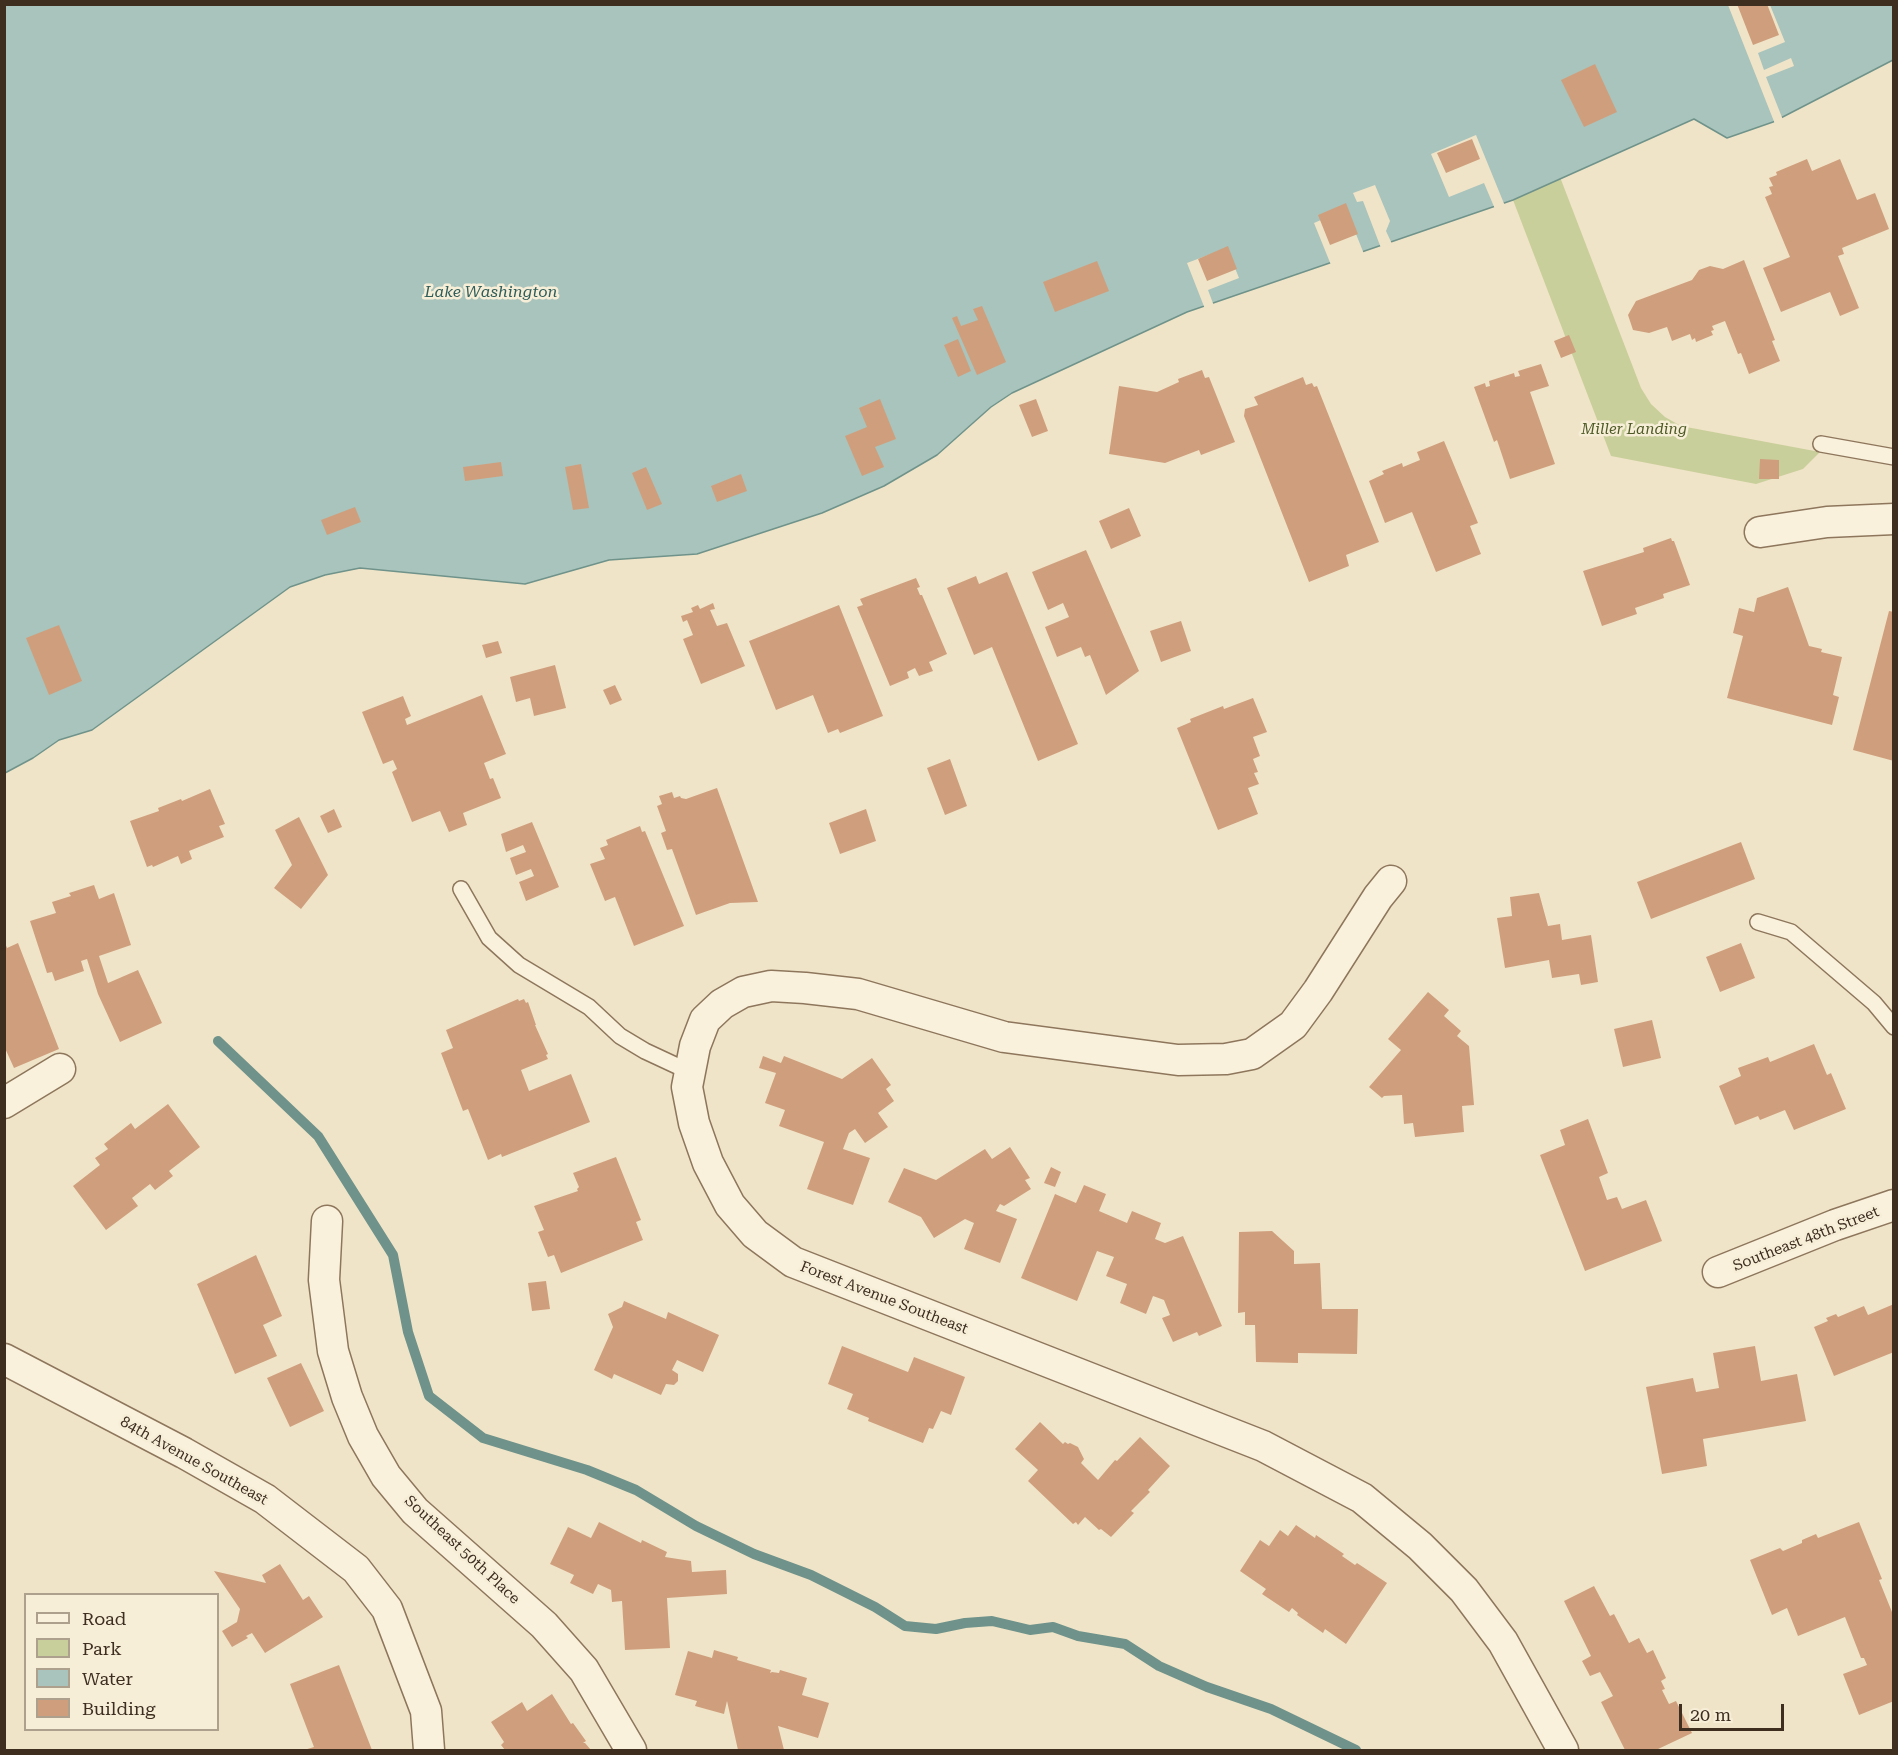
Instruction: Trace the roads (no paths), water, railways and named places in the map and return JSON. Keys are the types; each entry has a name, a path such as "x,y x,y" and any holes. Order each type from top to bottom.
{"street":[{"path":"1760,532 1827,522 1893,519"},
{"name":"Forest Avenue Southeast","path":"1390,881 1293,1025 1252,1054 1226,1059 1178,1060 1037,1042 1004,1037 858,994 771,986 743,993 722,1004 705,1020 695,1046 687,1088 694,1123 708,1164 730,1205 755,1234 793,1262 1263,1446 1362,1498 1420,1546 1464,1590 1503,1642 1563,1750"},
{"path":"4,1103 60,1069"},
{"name":"Southeast 48th Street","path":"1718,1272 1835,1225 1893,1205"},
{"name":"Southeast 50th Place","path":"327,1221 324,1280 333,1351 347,1397 363,1436 386,1476 415,1511 544,1625 584,1670 631,1750"},
{"name":"84th Avenue Southeast","path":"4,1359 184,1453 265,1499 356,1569 387,1609 426,1711 429,1750"}],"lane":[{"path":"1821,444 1893,457"},
{"path":"461,889 489,938 519,965 589,1007 620,1036 645,1051 690,1072"},
{"path":"1758,922 1791,932 1874,1003 1893,1027"}],"water":[{"name":"Lake Washington","path":"5,5 1893,5 1893,60 1773,122 1727,138 1694,119 1513,200 1187,312 1012,393 991,407 937,455 884,486 822,513 697,554 609,560 525,584 360,568 325,575 290,587 92,730 59,740 33,758 5,773"}],"waterway":[{"path":"218,1041 318,1136 393,1255 408,1332 429,1396 483,1438 587,1470 636,1490 696,1526 754,1554 811,1575 875,1607 905,1626 936,1629 965,1623 992,1621 1030,1630 1053,1627 1078,1636 1125,1644 1159,1666 1207,1687 1271,1709 1356,1750"}],"park label":[{"name":"Miller Landing","path":"1634,430"}]}
